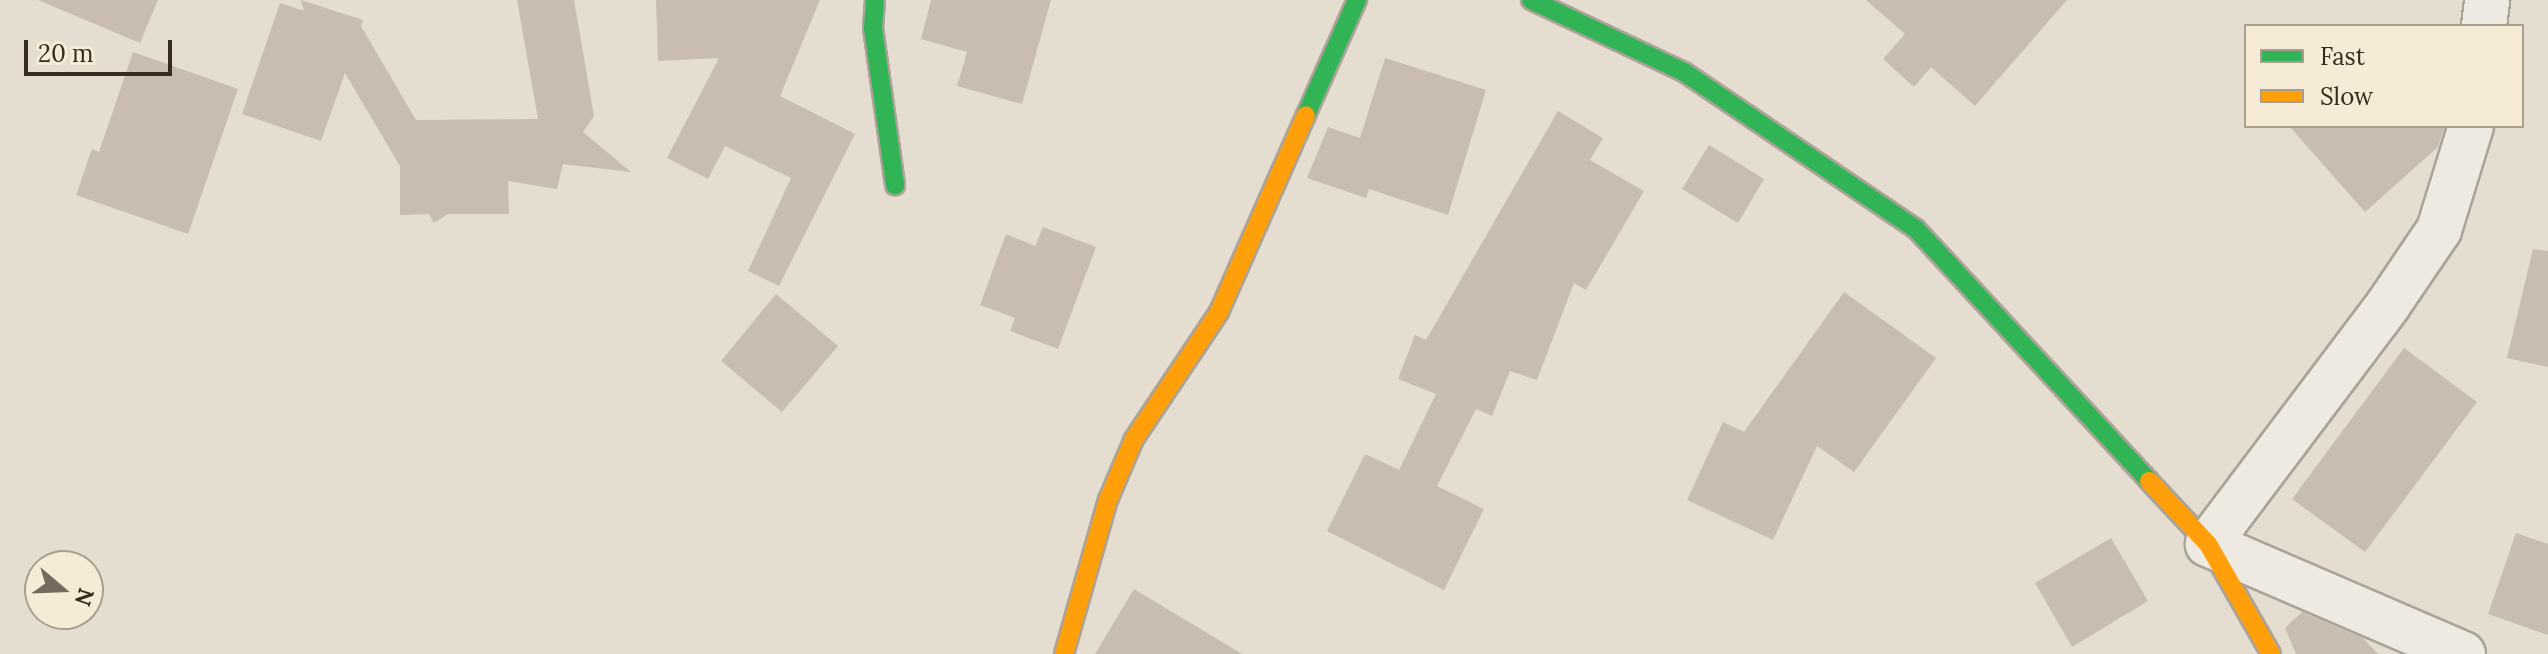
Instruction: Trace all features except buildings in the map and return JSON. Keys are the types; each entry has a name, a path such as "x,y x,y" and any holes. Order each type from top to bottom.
{"street":[{"path":"875,0 873,28 895,185"},
{"path":"1064,654 1108,500 1129,451 1219,312 1357,0"},
{"path":"1531,0 1684,72 1916,229 2208,544 2271,654"},
{"path":"2484,24 2487,0"},
{"path":"2208,544 2388,305 2439,230 2470,128"},
{"path":"2208,544 2463,654"}],"traffic: fast":[{"path":"875,0 873,28 895,185"},
{"path":"1306,115 1357,0"},
{"path":"1531,0 1684,72 1916,229 2149,481"}],"traffic: slow":[{"path":"1064,654 1108,500 1134,439 1219,312 1306,115"},
{"path":"2149,481 2208,544 2271,654"}]}
